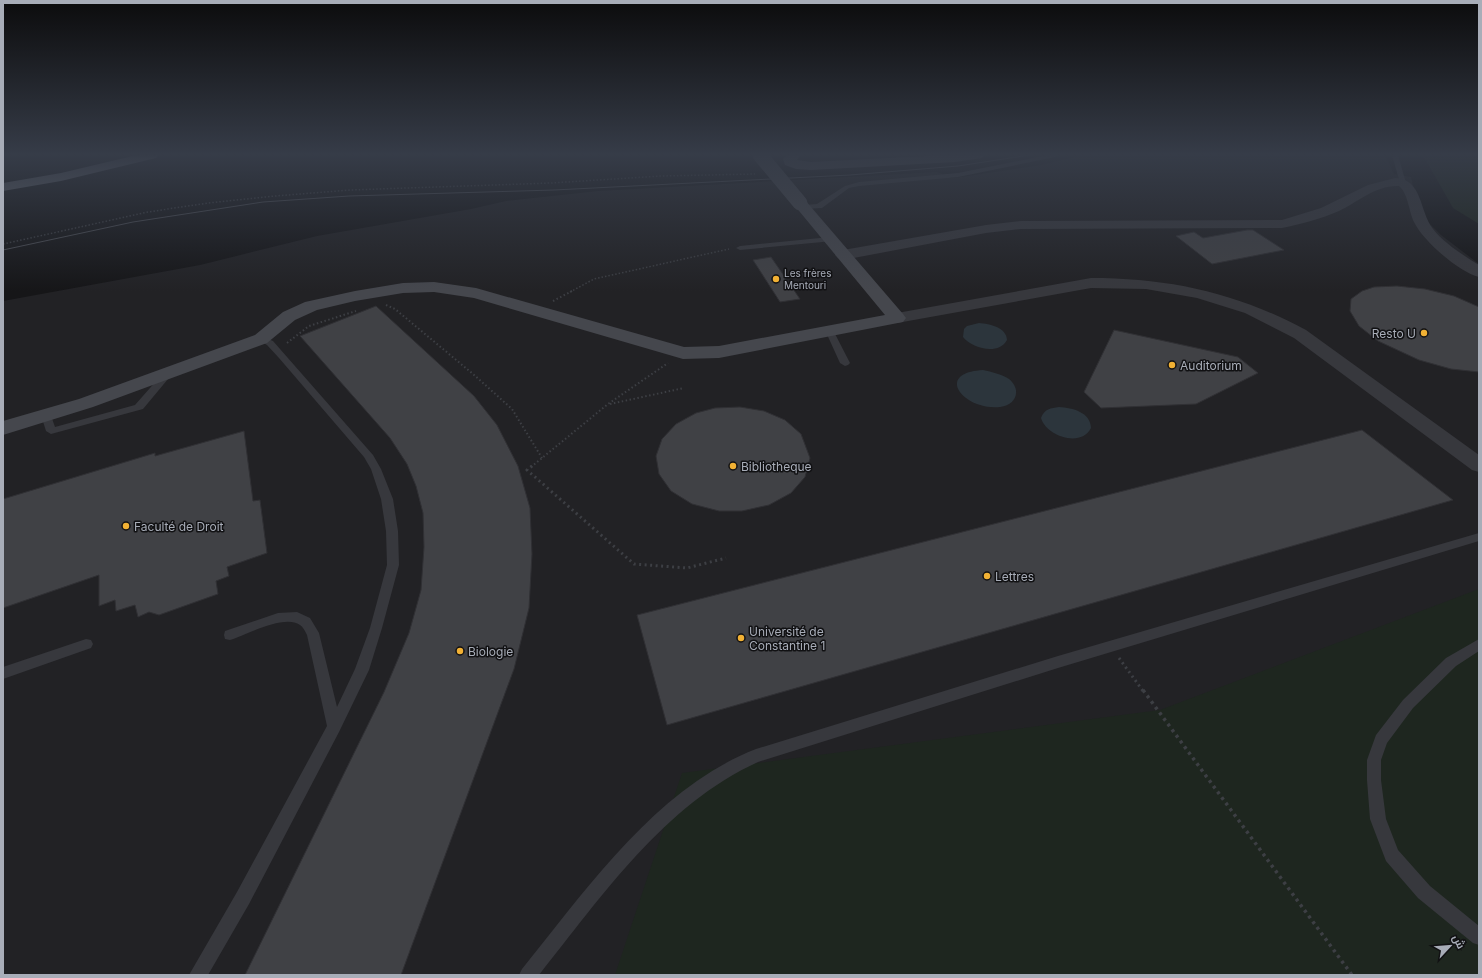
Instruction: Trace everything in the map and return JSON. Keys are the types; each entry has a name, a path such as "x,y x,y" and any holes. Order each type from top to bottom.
{"street":[{"path":"798,201 843,256 897,318"},
{"path":"843,256 979,230 1021,225 1282,224 1317,215 1347,201"},
{"path":"1413,201 1422,224 1430,235 1440,245 1479,272"},
{"path":"3,428 86,403 261,339 289,316 311,306 355,296 403,288 434,286 465,291 683,353 719,352 829,330 1091,283 1112,282 1148,285 1198,293 1249,309 1283,324 1300,334 1479,465"}],"lane":[{"path":"802,205 824,204 829,201"},
{"path":"740,248 830,239"},
{"path":"829,330 845,364"},
{"path":"198,975 243,898 334,727 362,670 376,628 393,565 392,531 388,506 382,483 368,455 270,343 261,339"},
{"path":"528,975 631,849 655,825 718,774 756,756 1110,647 1479,537"},
{"path":"230,635 274,619 292,616 304,621 313,634 334,727"},
{"path":"3,673 86,644"},
{"path":"1479,644 1451,662 1408,704 1381,740 1374,760 1374,780 1378,819 1392,855 1424,892 1479,937"}],"path":[{"path":"3,244 96,222 148,212 230,201"},
{"path":"535,310 594,279 740,248"},
{"path":"381,305 387,305 395,309 473,374 512,409 542,458"},
{"path":"277,351 309,326 362,310"},
{"path":"683,353 608,404 527,470 634,564 687,568 726,558"},
{"path":"608,404 684,388"},
{"path":"1110,647 1352,975"}],"shaded area":[{"name":"Université de Constantine 1","path":"506,201 1417,201 1429,223 1441,235 1479,264 1479,975 3,975 3,301 200,265 317,236 471,209"},
{"path":"1449,201 1479,201 1479,224 1453,208"},
{"path":"979,323 992,325 1001,329 1007,340 998,348 991,349 979,347 967,341 963,337 964,329 967,326"},
{"path":"983,370 1003,376 1013,383 1016,392 1015,396 1006,406 987,407 966,398 959,391 957,384 960,378 968,373"},
{"path":"1059,407 1070,408 1080,412 1088,418 1091,428 1086,434 1080,437 1064,437 1056,434 1044,424 1041,418 1046,411"},
{"path":"1479,589 1479,975 615,975 682,773 1160,710"}],"building":[{"path":"1253,230 1284,250 1212,264 1176,236 1194,232 1203,238"},
{"name":"Les frères Mentouri","path":"771,257 800,299 780,302 753,260"},
{"name":"Resto U","path":"1397,286 1425,289 1454,296 1479,307 1479,372 1451,369 1419,360 1378,341 1359,326 1350,311 1351,299 1362,291 1374,287"},
{"name":"Biologie","path":"376,306 474,396 497,425 518,466 530,508 532,554 529,608 514,669 401,975 245,975 384,692 409,633 421,590 424,547 423,513 416,486 407,464 390,438 300,336"},
{"name":"Auditorium","path":"1114,330 1238,357 1258,373 1196,404 1101,408 1084,392"},
{"name":"Bibliotheque","path":"740,407 764,411 785,420 801,434 810,458 805,477 791,493 769,505 742,511 719,511 692,504 671,491 659,474 656,456 662,439 676,424 696,413 715,408"},
{"name":"Lettres","path":"1362,430 1453,500 667,725 637,615"},
{"name":"Faculté de Droit","path":"244,431 253,501 260,500 267,553 227,567 229,576 216,581 218,594 159,615 149,612 138,617 135,605 116,611 115,600 99,606 99,575 3,608 3,499 155,453 155,456"}],"tram line":[{"path":"3,250 133,222 263,202 282,201"}],"place":[{"name":"Les frères Mentouri","path":"776,279"},
{"name":"Resto U","path":"1424,333"},
{"name":"Auditorium","path":"1172,365"},
{"name":"Bibliotheque","path":"733,466"},
{"name":"Faculté de Droit","path":"126,526"},
{"name":"Lettres","path":"987,576"},
{"name":"Université de Constantine 1","path":"741,638"},
{"name":"Biologie","path":"460,651"}]}
